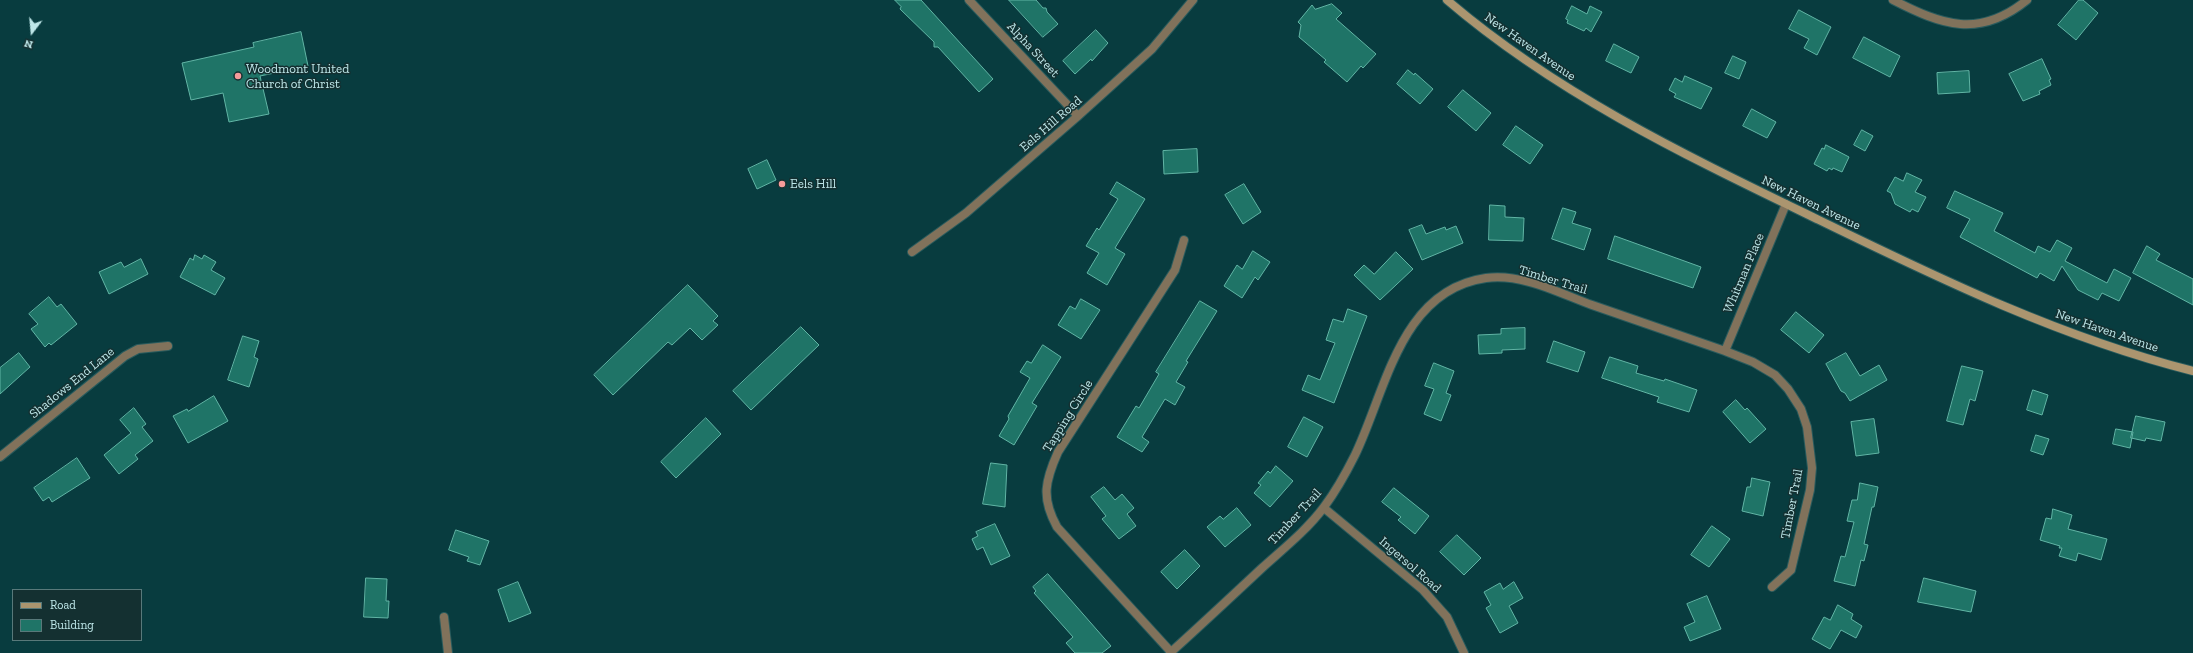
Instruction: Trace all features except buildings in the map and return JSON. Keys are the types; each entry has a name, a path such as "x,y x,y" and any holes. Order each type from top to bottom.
{"main road":[{"name":"New Haven Avenue","path":"1448,0 1501,43 1586,100 1644,133 1786,204 1947,282 2024,314 2108,346 2193,371"}],"street":[{"name":"Alpha Street","path":"969,0 1078,116"},
{"name":"Eels Hill Road","path":"912,252 966,213 1078,116 1152,49 1193,0"},
{"path":"1893,0 1920,14 1940,21 1960,25 1978,24 1997,19 2027,0"},
{"name":"Whitman Place","path":"1725,351 1786,204"},
{"name":"Tapping Circle","path":"1170,652 1057,527 1047,504 1046,492 1048,479 1058,452 1175,270 1184,240"},
{"name":"Timber Trail","path":"1170,652 1293,540 1324,508 1355,454 1403,341 1417,320 1438,298 1463,284 1488,278 1526,282 1725,351 1753,362 1775,375 1788,389 1801,409 1808,427 1812,468 1810,490 1791,570 1772,587"},
{"name":"Shadows End Lane","path":"0,457 125,356 138,348 168,346"},
{"name":"Ingersol Road","path":"1324,508 1423,590 1447,617 1464,653"},
{"path":"444,617 448,653"}],"place":[{"name":"Woodmont United Church of Christ","path":"238,76"},
{"name":"Eels Hill","path":"782,184"}]}
